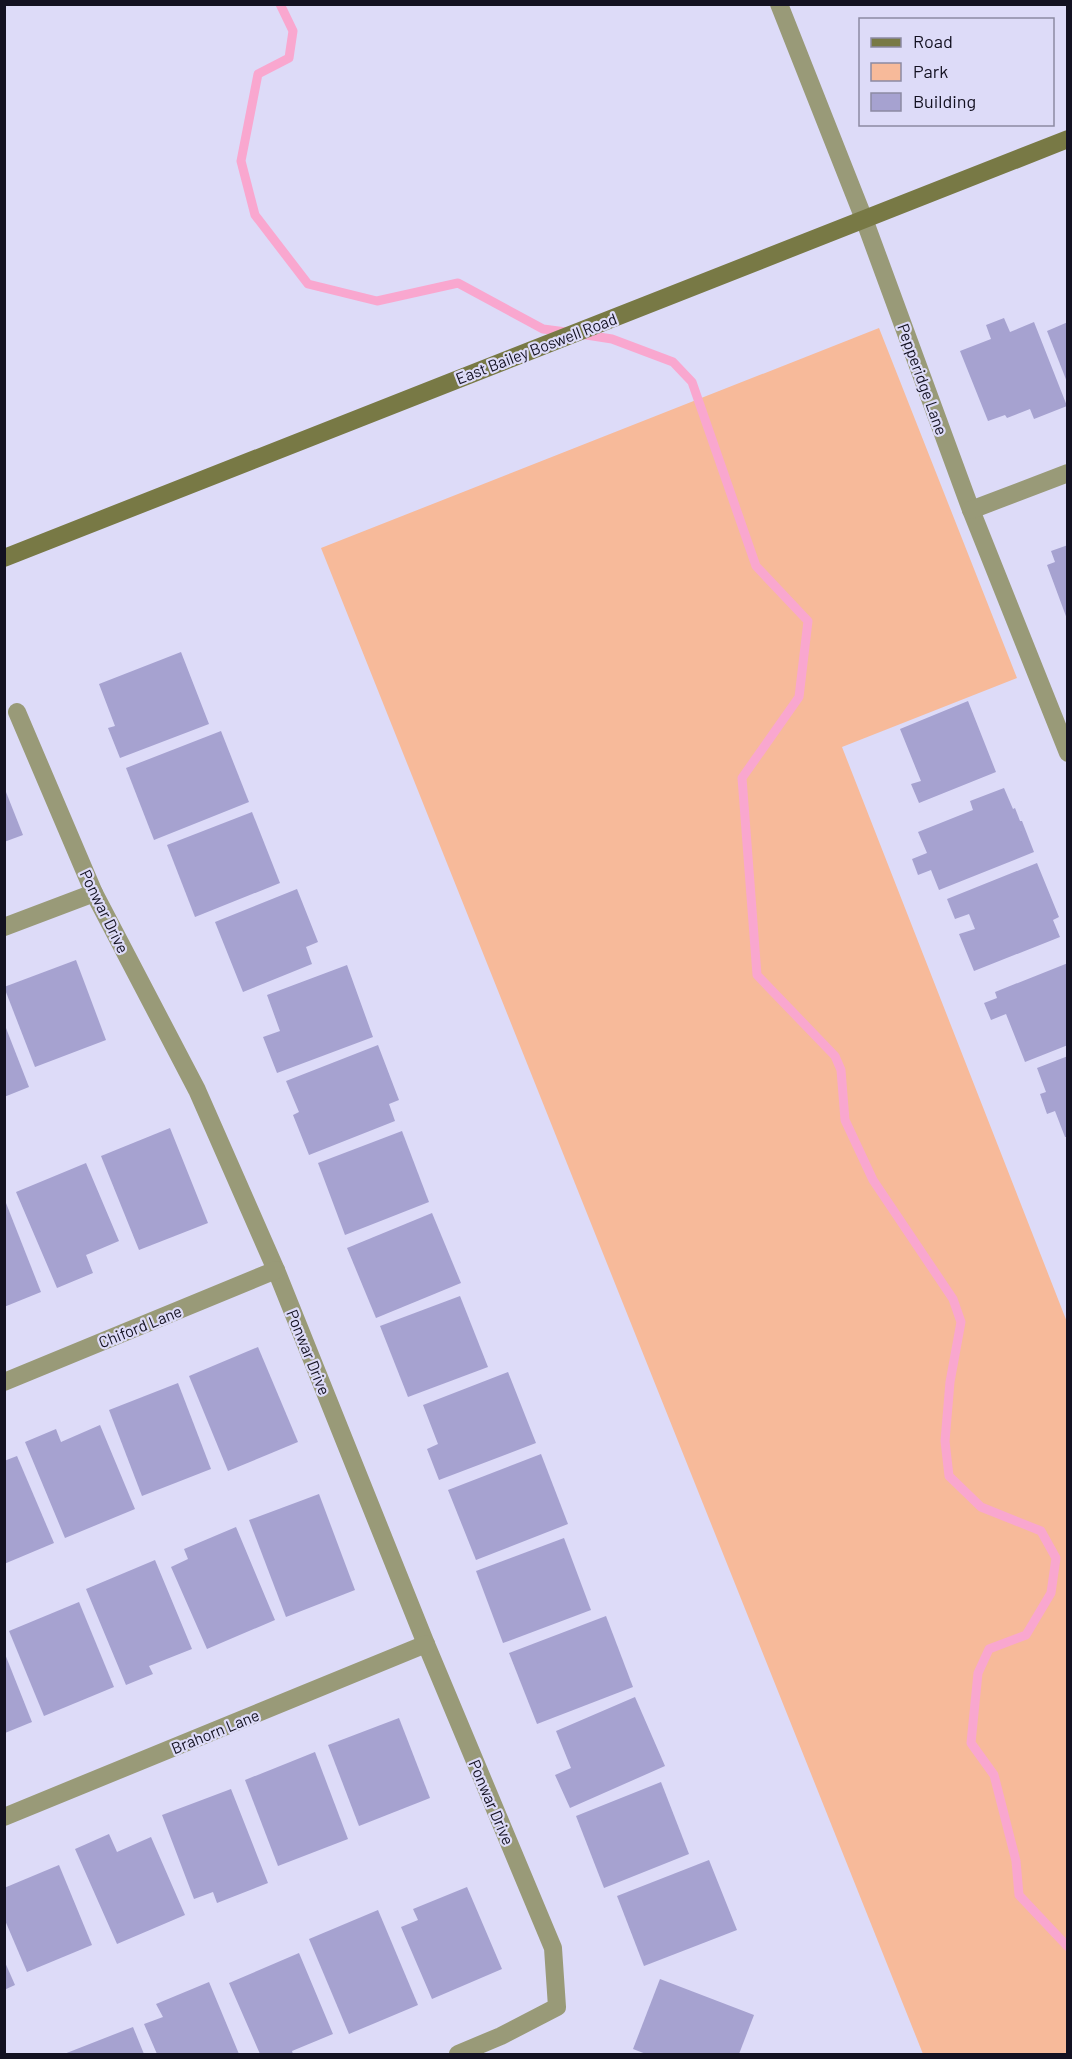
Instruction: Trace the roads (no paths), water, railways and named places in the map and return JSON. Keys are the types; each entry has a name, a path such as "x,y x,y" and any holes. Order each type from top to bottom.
{"street":[{"name":"Pepperidge Lane","path":"779,4 864,219 971,510 1068,753"},
{"name":"East Bailey Boswell Road","path":"4,558 1068,139"},
{"path":"971,510 1068,472"},
{"name":"Ponwar Drive","path":"17,712 94,893 197,1090 276,1270 426,1644 553,1948 557,2007 458,2055"},
{"path":"4,927 94,893"},
{"name":"Chiford Lane","path":"4,1382 276,1270"},
{"name":"Brahorn Lane","path":"4,1817 426,1644"}],"waterway":[{"path":"280,4 293,31 289,58 258,74 241,161 255,215 308,284 377,301 458,283 543,329 566,332"},
{"path":"580,334 612,339 673,362 692,382 756,566 808,621 799,697 742,778 757,975 835,1056 841,1070 845,1120 873,1180 953,1299 961,1322 950,1382 945,1441 949,1476 981,1507 1041,1531 1056,1558 1051,1593 1026,1635 989,1649 978,1673 971,1743 994,1775 1016,1861 1019,1895 1068,1947"}]}
